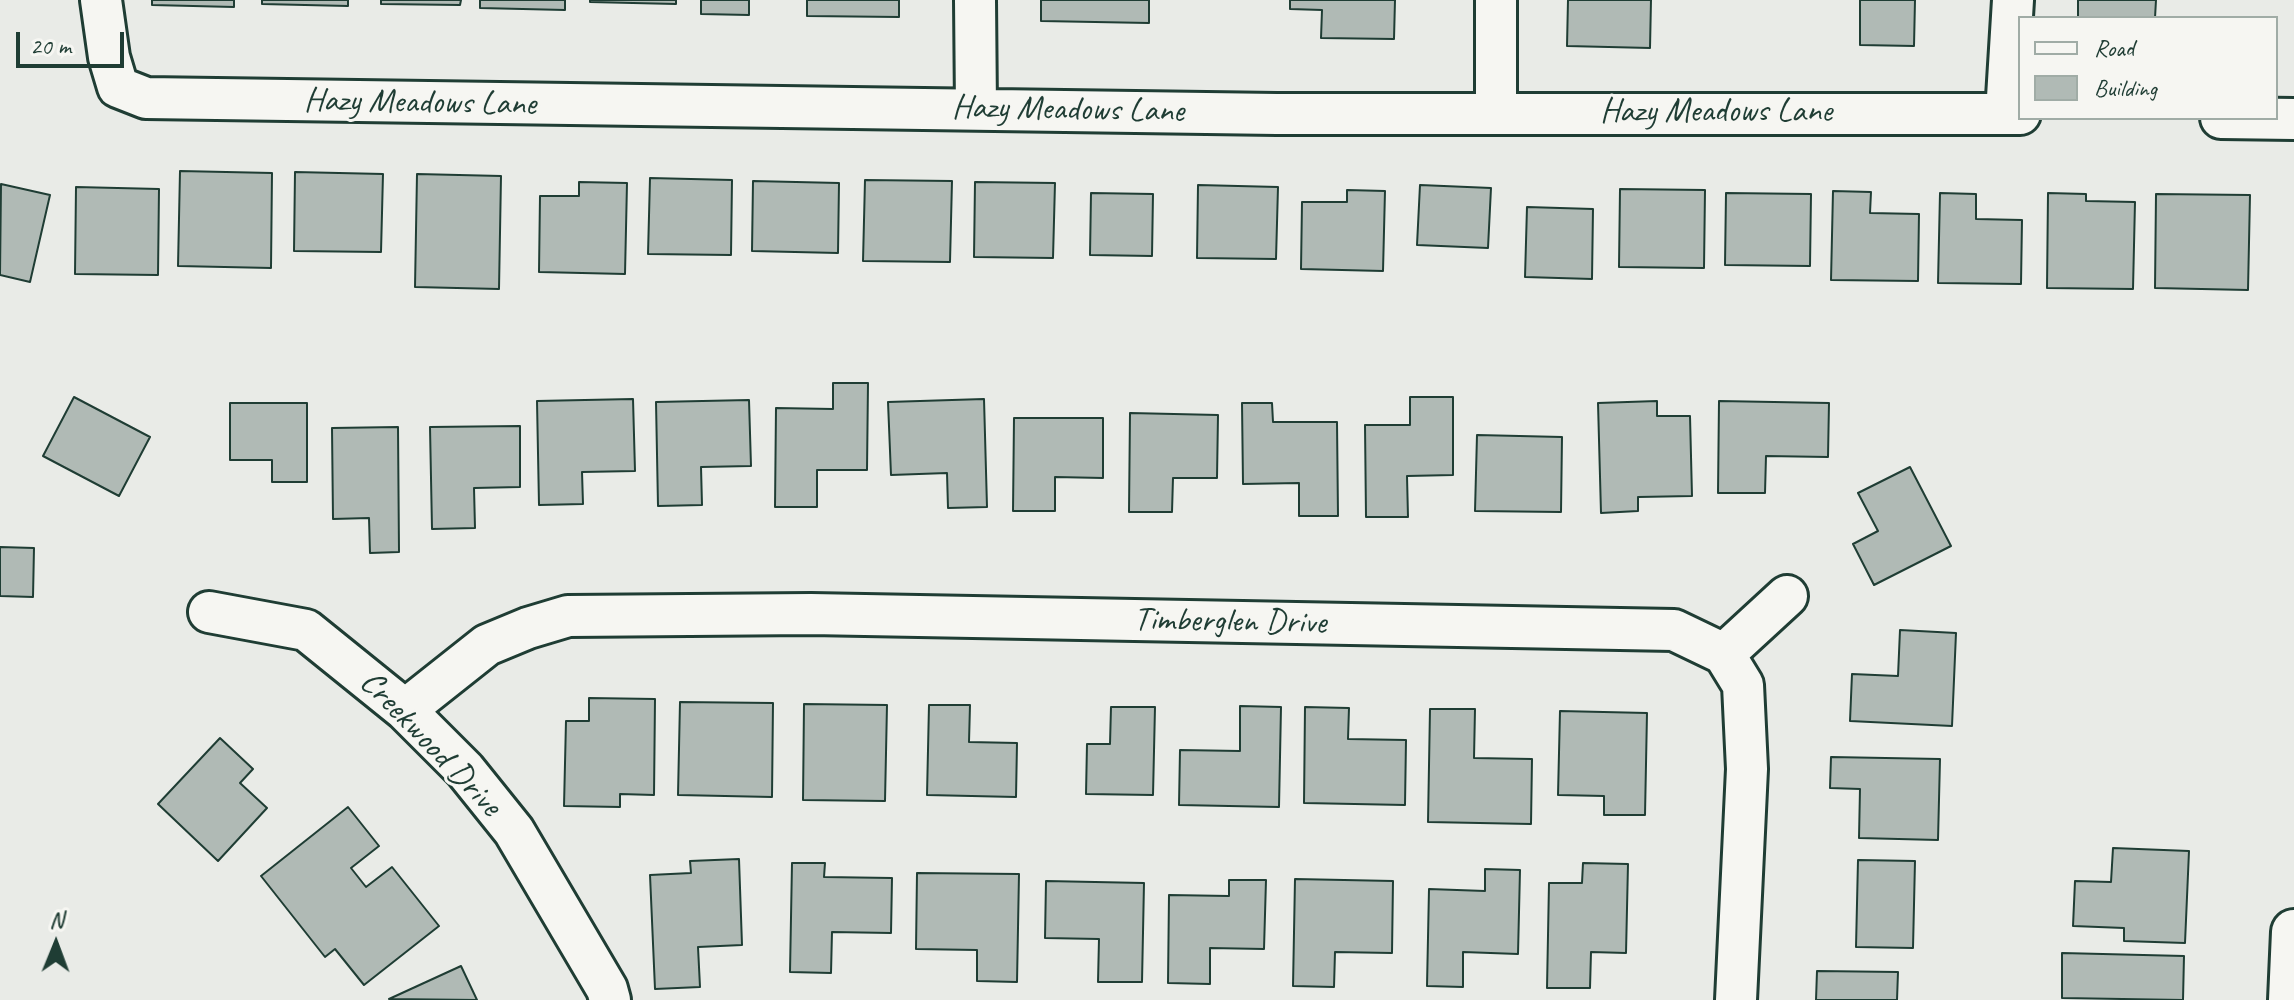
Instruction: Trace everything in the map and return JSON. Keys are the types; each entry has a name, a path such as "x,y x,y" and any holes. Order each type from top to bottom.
{"main road":[{"path":"2291,1000 2294,932"}],"street":[{"name":"Hazy Meadows Lane","path":"101,0 109,57 118,87 146,98 1277,114 2013,114"},
{"path":"975,0 976,108"},
{"path":"1496,0 1496,112"},
{"path":"2013,0 2013,114"},
{"path":"1736,1000 1747,769 1743,685 1724,654 1787,596"},
{"name":"Creekwood Drive","path":"209,612 306,630 405,710 465,770 514,831 607,989 610,1000"},
{"name":"Timberglen Drive","path":"405,710 487,645 568,616 811,614 1674,630 1724,654"}],"building":[{"path":"152,0 234,0 234,7 152,5"},
{"path":"262,0 348,0 348,6 262,4"},
{"path":"381,0 461,0 460,5 381,4"},
{"path":"480,0 565,0 565,10 480,8"},
{"path":"676,0 676,4 590,2"},
{"path":"701,0 749,0 749,15 701,14"},
{"path":"807,0 899,0 899,17 807,16"},
{"path":"1041,0 1149,0 1149,23 1041,21"},
{"path":"1290,0 1395,0 1394,39 1321,38 1322,10 1290,9"},
{"path":"1568,0 1651,0 1650,48 1567,46"},
{"path":"1860,0 1915,0 1914,46 1860,45"},
{"path":"2078,0 2156,0 2155,16 2078,16"},
{"path":"180,171 272,173 271,268 178,266"},
{"path":"295,172 383,174 381,252 294,251"},
{"path":"417,174 501,176 499,289 415,287"},
{"path":"650,178 732,180 731,255 648,254"},
{"path":"865,180 952,181 950,262 863,261"},
{"path":"753,181 839,183 838,253 752,251"},
{"path":"579,182 627,183 625,274 539,272 540,196 579,196"},
{"path":"975,182 1055,183 1053,258 974,257"},
{"path":"1,184 50,195 30,282 0,275"},
{"path":"1198,185 1278,187 1276,259 1197,258"},
{"path":"1420,185 1491,188 1488,248 1417,245"},
{"path":"76,187 159,189 158,275 75,274"},
{"path":"1620,189 1705,190 1704,268 1619,267"},
{"path":"1347,190 1385,191 1383,271 1301,269 1302,202 1347,202"},
{"path":"1833,191 1871,192 1870,213 1919,214 1918,281 1831,280"},
{"path":"1091,193 1153,194 1152,256 1090,255"},
{"path":"1726,193 1811,194 1810,266 1725,265"},
{"path":"1940,193 1976,194 1976,219 2022,220 2021,284 1938,283"},
{"path":"2048,193 2086,194 2086,201 2135,202 2133,289 2047,288"},
{"path":"2156,194 2250,195 2248,290 2155,288"},
{"path":"1527,207 1593,209 1592,279 1525,277"},
{"path":"833,383 868,383 867,470 817,470 817,507 775,507 776,408 833,409"},
{"path":"74,397 150,437 119,496 43,456"},
{"path":"1410,397 1453,397 1453,475 1407,476 1408,517 1366,517 1365,425 1410,425"},
{"path":"633,399 635,471 582,472 583,504 539,505 537,401"},
{"path":"984,399 987,507 948,508 947,473 891,475 888,402"},
{"path":"749,400 751,466 701,467 702,505 658,506 656,402"},
{"path":"1657,401 1657,416 1690,416 1692,496 1638,497 1638,511 1601,513 1598,403"},
{"path":"1719,401 1829,403 1828,457 1766,456 1765,493 1718,493"},
{"path":"230,403 307,403 307,482 272,482 272,460 230,460"},
{"path":"1242,403 1272,403 1273,422 1337,422 1338,516 1299,516 1299,483 1243,484"},
{"path":"1130,413 1218,415 1217,478 1173,478 1172,512 1129,512"},
{"path":"1014,418 1103,418 1103,478 1055,477 1055,511 1013,511"},
{"path":"520,426 520,487 474,488 475,528 432,529 430,427"},
{"path":"398,427 399,552 370,553 369,518 333,519 332,428"},
{"path":"1477,435 1562,437 1561,512 1475,511"},
{"path":"1910,467 1951,546 1874,585 1853,544 1878,531 1858,493"},
{"path":"0,547 34,548 33,597 0,596"},
{"path":"1900,630 1956,633 1952,726 1850,721 1852,674 1898,676"},
{"path":"589,698 655,699 654,795 620,794 620,807 564,806 566,721 589,721"},
{"path":"680,702 773,703 772,797 678,795"},
{"path":"804,704 887,705 885,801 803,800"},
{"path":"929,705 970,705 969,742 1017,743 1016,797 927,795"},
{"path":"1240,706 1281,707 1279,807 1179,805 1180,750 1240,751"},
{"path":"1111,707 1155,707 1153,795 1086,794 1087,744 1110,744"},
{"path":"1305,707 1349,708 1348,739 1406,740 1405,805 1304,803"},
{"path":"1430,709 1475,709 1474,758 1532,759 1531,824 1428,822"},
{"path":"1560,711 1647,713 1645,815 1604,815 1604,796 1558,795"},
{"path":"220,738 253,769 240,783 267,808 218,861 158,804"},
{"path":"1831,757 1940,759 1938,840 1859,838 1860,789 1830,788"},
{"path":"348,807 379,846 351,868 366,887 392,867 439,926 364,985 335,949 325,957 261,876"},
{"path":"2113,848 2189,851 2185,943 2124,941 2124,928 2073,926 2075,881 2111,882"},
{"path":"739,859 742,945 698,947 700,987 655,989 650,875 691,873 690,861"},
{"path":"1858,860 1915,861 1913,948 1856,947"},
{"path":"792,863 825,863 824,877 892,878 891,933 832,932 831,973 790,972"},
{"path":"1583,863 1628,864 1626,953 1591,952 1590,988 1547,988 1549,883 1582,883"},
{"path":"1485,869 1520,870 1518,954 1463,952 1463,987 1427,986 1429,889 1485,891"},
{"path":"917,873 1019,874 1017,982 977,981 977,950 916,949"},
{"path":"1295,879 1393,881 1392,953 1335,952 1334,987 1293,986"},
{"path":"1229,880 1266,880 1264,949 1210,948 1210,984 1168,983 1169,895 1229,896"},
{"path":"1046,881 1144,883 1142,982 1098,982 1099,939 1045,938"},
{"path":"2062,953 2184,956 2183,1000 2062,998"},
{"path":"461,966 477,1000 389,999"},
{"path":"1817,971 1898,972 1897,1000 1816,1000"}]}
